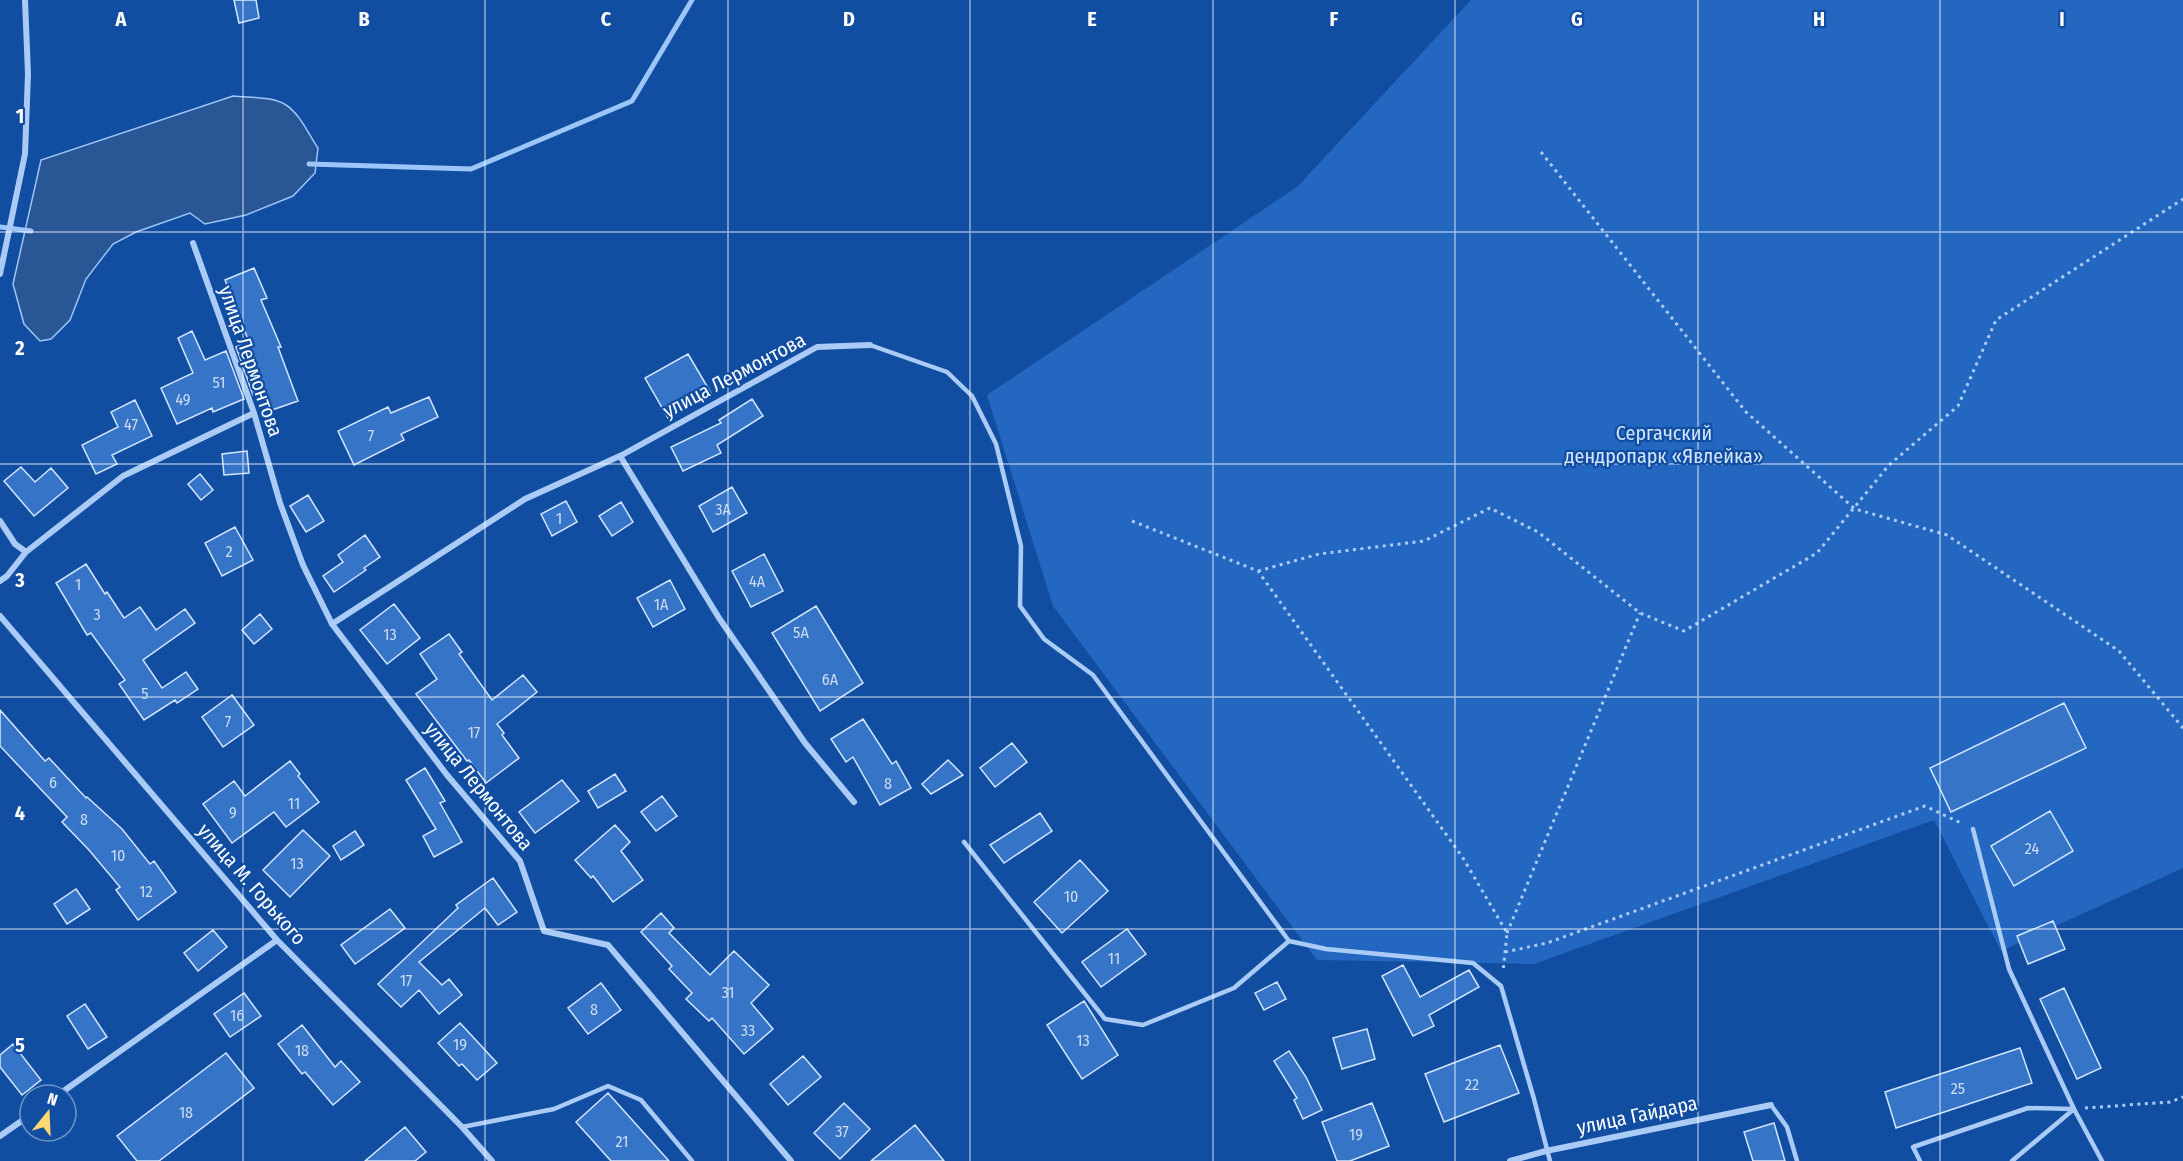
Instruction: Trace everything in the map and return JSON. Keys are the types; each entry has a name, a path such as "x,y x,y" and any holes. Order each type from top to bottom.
{"street":[{"path":"0,274 25,154 28,74 25,0"},
{"name":"улица Лермонтова","path":"193,243 254,413 280,503 303,565 332,624 447,775 520,861 544,931 608,945 791,1161"},
{"name":"улица Лермонтова","path":"332,624 525,499 620,456 817,347 870,345"},
{"path":"0,581 7,576 26,552 123,476 254,413"},
{"path":"620,456 718,618 805,743 854,802"},
{"path":"0,521 15,544 26,552"},
{"name":"улица М. Горького","path":"0,616 277,940 462,1127 492,1161"},
{"path":"75,1083 277,940"},
{"name":"улица Гайдара","path":"1510,1161 1546,1151 1771,1105"},
{"path":"0,1136 18,1123"}],"lane":[{"path":"870,345 947,372 972,396 996,444 1021,546 1020,606 1044,639 1093,675 1289,941 1326,949 1473,963 1501,986 1550,1161"},
{"path":"1973,829 2009,969 2074,1109 2102,1161"},
{"path":"964,842 1105,1019 1143,1025 1234,988 1289,941"},
{"path":"462,1127 554,1109 608,1086 641,1100 692,1161"},
{"path":"1771,1105 1786,1127 1797,1161"},
{"path":"1920,1161 1913,1147 2028,1108 2074,1109"},
{"path":"2012,1161 2074,1109"}],"path":[{"path":"1541,152 1746,412 1855,508 1947,535 2119,651 2183,728"},
{"path":"1258,571 1319,554 1424,540 1490,508 1538,532 1640,613 1684,631 1817,553 1889,465 1958,406 1996,320 2183,199"},
{"path":"1132,521 1258,571 1463,858 1507,933"},
{"path":"1501,986 1507,933 1640,613"},
{"path":"1505,952 1547,943 1925,806 1973,829"},
{"path":"2074,1109 2170,1102 2183,1097"}],"green space":[{"name":"Сергачский дендропарк «Явлейка»","path":"1471,0 2183,0 2183,868 2001,951 1934,820 1534,964 1317,960 1053,606 987,395 1297,187"}],"shaded area":[{"path":"233,96 274,100 291,109 318,148 315,173 293,196 246,215 205,224 190,213 136,232 113,244 86,279 70,320 51,339 40,341 24,324 13,284 41,160"}],"building":[{"path":"234,0 256,0 259,18 239,23"},
{"path":"254,268 267,298 261,300 281,347 278,347 298,401 272,410 265,390 253,395 236,347 249,342 225,280"},
{"path":"192,331 205,360 226,351 244,399 213,412 212,408 177,424 161,388 193,373 178,338"},
{"path":"688,354 711,393 668,418 645,378"},
{"path":"429,397 438,417 401,434 404,440 354,465 338,431 388,407 391,413"},
{"path":"752,399 763,416 717,445 721,453 683,471 671,447 721,423 719,420"},
{"path":"135,400 152,436 112,455 117,464 96,474 82,445 118,427 111,412"},
{"path":"247,451 249,473 224,475 222,454"},
{"path":"21,467 35,482 51,468 68,488 34,516 4,481"},
{"path":"200,474 213,490 201,500 188,484"},
{"path":"732,487 747,513 713,532 699,506"},
{"path":"308,495 324,521 306,532 290,506"},
{"path":"566,501 577,522 552,536 541,514"},
{"path":"621,502 633,522 612,536 599,516"},
{"path":"235,527 253,560 222,576 205,543"},
{"path":"365,535 380,557 364,568 366,570 334,592 323,576 343,562 338,555"},
{"path":"764,554 783,591 751,607 732,571"},
{"path":"86,564 124,618 140,607 156,630 185,609 195,623 143,660 162,688 186,672 198,689 177,703 175,700 144,720 119,684 125,680 91,633 87,635 56,583"},
{"path":"670,580 685,609 653,627 637,598"},
{"path":"394,604 420,638 387,664 360,630"},
{"path":"816,606 863,683 820,711 772,633"},
{"path":"260,614 272,629 254,644 242,630"},
{"path":"449,634 462,652 459,654 492,700 523,675 537,692 497,724 519,758 486,783 416,694 437,679 420,654"},
{"path":"232,695 254,725 223,747 202,717"},
{"path":"2064,703 2086,748 1951,812 1930,768"},
{"path":"0,710 45,761 49,758 86,798 122,829 150,864 154,861 176,892 138,920 116,890 120,887 62,822 67,817 0,746"},
{"path":"863,719 892,764 896,761 911,788 880,805 853,757 846,762 831,739"},
{"path":"1012,743 1027,762 995,787 980,768"},
{"path":"948,760 963,775 931,794 922,784"},
{"path":"290,761 300,774 298,776 319,802 286,827 274,812 232,843 203,804 234,781 245,796"},
{"path":"425,768 445,801 440,803 462,842 434,857 423,836 436,829 406,780"},
{"path":"615,774 626,791 598,808 588,791"},
{"path":"562,780 579,801 535,833 519,812"},
{"path":"662,796 677,816 656,831 641,812"},
{"path":"2050,811 2073,851 2014,886 1991,846"},
{"path":"1040,813 1052,831 1004,863 990,845"},
{"path":"615,825 630,842 621,851 643,880 613,902 593,876 591,878 575,860"},
{"path":"303,830 330,856 290,897 263,870"},
{"path":"355,831 364,845 341,860 333,846"},
{"path":"1080,860 1108,891 1062,933 1034,902"},
{"path":"493,878 517,912 498,925 485,908 419,962 442,985 449,979 462,995 439,1014 419,990 401,1007 378,984 458,908 456,905"},
{"path":"76,889 90,909 67,924 54,904"},
{"path":"390,909 405,928 355,964 341,945"},
{"path":"661,913 674,928 669,933 710,975 734,951 769,985 751,1003 773,1029 744,1054 712,1018 709,1021 686,999 692,993 669,969 672,966 641,932"},
{"path":"2053,921 2065,949 2028,964 2017,936"},
{"path":"1127,929 1146,954 1101,987 1082,962"},
{"path":"213,930 227,947 198,971 184,953"},
{"path":"1403,965 1420,997 1469,970 1479,987 1429,1015 1434,1026 1413,1036 1382,976"},
{"path":"1277,982 1286,999 1264,1010 1255,993"},
{"path":"601,983 621,1010 588,1034 568,1008"},
{"path":"2064,988 2101,1068 2077,1079 2040,999"},
{"path":"244,993 261,1016 230,1037 214,1014"},
{"path":"1084,1001 1118,1055 1082,1079 1047,1025"},
{"path":"85,1004 107,1037 88,1049 67,1016"},
{"path":"460,1023 497,1063 477,1080 462,1064 459,1066 438,1043"},
{"path":"302,1025 335,1067 341,1061 360,1082 333,1105 305,1072 302,1074 278,1044"},
{"path":"1367,1029 1375,1059 1342,1069 1333,1038"},
{"path":"13,1044 41,1080 37,1083 18,1083 18,1090 0,1067 0,1055"},
{"path":"1500,1045 1519,1093 1444,1122 1425,1074"},
{"path":"2020,1048 2032,1083 1896,1128 1885,1092"},
{"path":"1289,1051 1306,1077 1322,1110 1303,1119 1294,1100 1297,1098 1274,1061"},
{"path":"226,1053 254,1088 159,1161 137,1161 117,1136"},
{"path":"803,1056 821,1077 788,1105 770,1084"},
{"path":"608,1093 669,1161 611,1161 576,1122"},
{"path":"844,1103 870,1129 840,1159 814,1133"},
{"path":"1372,1103 1389,1146 1350,1161 1337,1161 1322,1122"},
{"path":"1774,1123 1785,1161 1753,1161 1744,1132"},
{"path":"915,1125 944,1161 871,1161"},
{"path":"405,1127 426,1152 415,1161 365,1161"}],"waterway":[{"path":"309,164 471,169 632,101 692,0"},
{"path":"0,227 31,231"}]}
